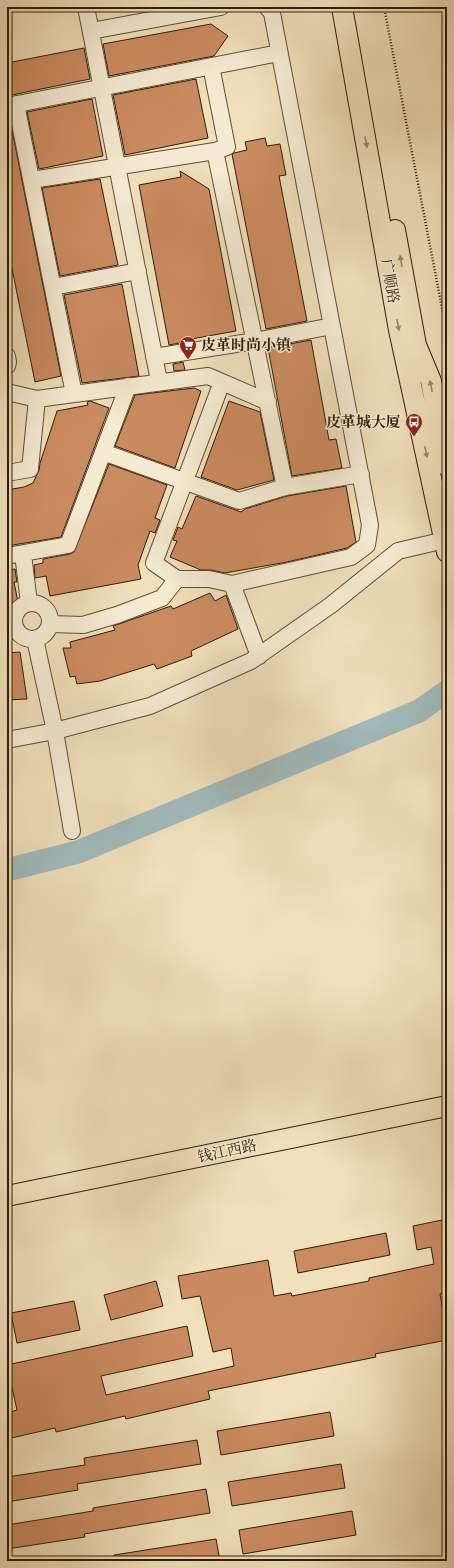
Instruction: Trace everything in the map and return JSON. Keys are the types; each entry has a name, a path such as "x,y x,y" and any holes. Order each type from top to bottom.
{"main road":[{"name":"广顺路","path":"342,7 399,330 446,546"},
{"name":"广顺路","path":"354,7 416,345 430,381 447,466"},
{"name":"钱江西路","path":"7,1196 447,1106"}],"street":[{"path":"86,7 159,381"},
{"path":"91,31 221,7"},
{"path":"222,382 154,563 177,579 209,579 232,584 351,558 367,545 370,525 272,13 267,7"},
{"path":"74,394 32,180 12,105 279,53"},
{"path":"32,180 227,147 211,66"},
{"path":"214,150 285,487"},
{"path":"53,287 138,271"},
{"path":"154,357 255,341 332,326"},
{"path":"7,356 7,366"},
{"path":"7,392 37,400 159,381 208,376 268,402"},
{"path":"29,603 15,555 68,545 128,386"},
{"path":"7,473 30,469 37,400"},
{"path":"103,452 240,501 285,487 361,474"},
{"path":"7,740 55,731 150,706 251,661 259,656 331,605 398,551 446,546"},
{"path":"51,624 83,625 117,615 162,598 177,579"},
{"path":"232,584 259,656"},
{"path":"35,602 45,608 49,612 51,624 46,634 35,639 12,637 15,627 15,615 18,609 29,603 35,602"},
{"path":"35,639 55,731 72,831"}],"path":[{"path":"384,7 447,334"}],"building":[{"path":"211,24 228,36 214,56 109,76 103,44"},
{"path":"84,48 90,79 7,96 7,63"},
{"path":"196,79 208,138 125,155 113,95"},
{"path":"92,99 103,156 39,169 27,112"},
{"path":"7,115 9,115 61,376 35,382 7,244"},
{"path":"265,138 267,146 280,144 286,175 279,176 307,321 266,329 232,154 247,150 245,142"},
{"path":"180,171 209,189 236,331 180,341 180,343 169,345 139,185 181,177"},
{"path":"100,179 118,265 60,276 42,188"},
{"path":"122,284 139,376 82,383 64,295"},
{"path":"311,340 329,440 336,439 342,468 292,476 268,348"},
{"path":"183,362 185,370 174,371 173,364"},
{"path":"194,388 201,391 175,468 115,446 135,395"},
{"path":"90,401 109,408 61,537 7,546 7,490 24,487 33,483 39,470 57,411 88,405 87,402"},
{"path":"229,401 260,412 274,480 237,490 201,477"},
{"path":"109,464 167,485 155,518 160,520 155,533 150,531 138,565 141,579 50,596 46,576 35,578 34,565 43,563 43,559 74,552"},
{"path":"346,486 356,542 347,548 287,562 225,573 211,570 201,570 170,557 177,541 173,540 178,527 182,529 196,496 241,512 245,509 287,496"},
{"path":"15,569 17,582 14,582 18,602 7,603 7,570"},
{"path":"210,593 215,601 226,595 238,629 191,651 192,656 157,669 154,664 100,681 77,684 75,676 70,677 63,648 71,648 70,642 115,630 113,626 171,606 173,609"},
{"path":"20,652 27,699 7,700 7,653"},
{"path":"447,1219 447,1292 440,1294 447,1332 447,1340 375,1354 376,1357 208,1391 210,1399 126,1419 125,1416 56,1432 55,1428 7,1439 7,1413 17,1410 7,1365 187,1326 193,1356 101,1376 106,1395 234,1366 231,1348 213,1352 200,1296 182,1299 178,1276 268,1260 274,1296 291,1293 292,1296 369,1281 369,1278 434,1264 431,1247 417,1250 413,1226"},
{"path":"386,1233 390,1255 298,1273 294,1251"},
{"path":"156,1281 163,1306 111,1320 104,1295"},
{"path":"74,1301 80,1330 17,1343 11,1313"},
{"path":"330,1412 334,1436 221,1455 217,1431"},
{"path":"197,1440 201,1464 77,1484 78,1490 7,1502 7,1477 85,1465 84,1458"},
{"path":"341,1464 345,1488 232,1506 228,1482"},
{"path":"206,1489 210,1513 84,1534 85,1537 7,1549 7,1525 93,1511 93,1508"},
{"path":"352,1511 356,1535 243,1554 239,1530"},
{"path":"216,1539 220,1561 115,1561 114,1555"}],"waterway":[{"path":"7,870 78,852 419,711 447,691"}],"place":[{"name":"皮革时尚小镇","path":"188,360"},
{"name":"皮革城大厦","path":"414,437"}]}
